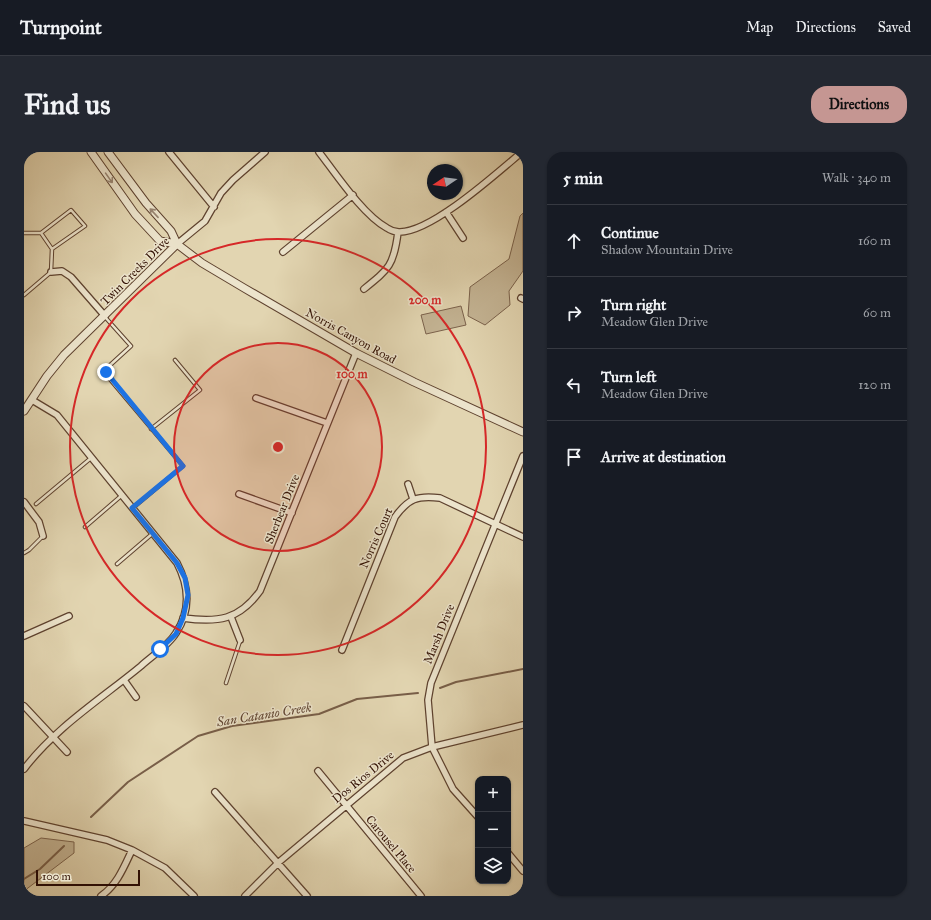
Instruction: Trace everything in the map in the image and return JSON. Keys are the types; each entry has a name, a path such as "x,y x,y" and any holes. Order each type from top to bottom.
{"street":[{"name":"Norris Canyon Road","path":"91,152 135,214 160,241 177,244 202,263 356,353 414,382 523,432"},
{"name":"Norris Canyon Road","path":"108,152 146,203 171,231 177,244"},
{"path":"169,152 214,207"},
{"name":"Twin Creeks Drive","path":"24,411 47,376 64,354 105,316 177,244 205,221 221,193 233,180 265,152"},
{"path":"319,152 370,215 387,228 398,232 413,230 446,212 490,179 522,152"},
{"path":"284,252 353,195"},
{"path":"446,212 463,238"},
{"path":"364,289 382,274 393,261 398,232"},
{"path":"50,272 62,271 71,277 105,316"},
{"name":"Sherbear Drive","path":"183,618 203,621 231,617 251,604 260,591 356,353"},
{"path":"256,398 327,423"},
{"path":"24,769 52,737 124,680 176,634 183,618 188,595 185,578 177,563 153,533 57,415 32,400"},
{"name":"Marsh Drive","path":"475,814 453,788 432,747 428,700 431,683 494,523 523,456"},
{"path":"408,484 413,499 426,496 440,498 523,537"},
{"path":"239,494 292,513"},
{"name":"Norris Court","path":"342,650 395,516 403,506 413,499"},
{"path":"24,502 39,522 43,536"},
{"path":"24,636 69,616"},
{"path":"231,617 240,640"},
{"path":"124,680 136,697"},
{"path":"24,706 67,752"},
{"name":"Dos Rios Drive","path":"245,896 278,862 345,805 404,758 432,747 523,725"},
{"name":"Carousel Place","path":"318,771 421,896"},
{"path":"215,792 307,896"},
{"path":"24,821 107,840 132,850 165,868 194,896"},
{"path":"101,896 112,886 122,872 132,850"},
{"path":"511,857 523,871"}],"lane":[{"path":"24,233 41,233 71,210 85,226 52,249"},
{"path":"24,295 50,272 52,249 41,233"},
{"path":"105,316 131,346 108,367 106,372 151,429 183,466 132,508"},
{"path":"151,429 200,390 175,360"},
{"path":"36,504 91,458"},
{"path":"85,527 122,495"},
{"path":"117,564 153,533"},
{"path":"24,553 43,536"},
{"path":"226,683 240,640"}],"shaded area":[{"path":"523,213 523,271 509,291 510,305 485,325 468,316 470,287 509,259 520,216"},
{"path":"461,306 466,325 426,334 421,315"},
{"path":"41,838 74,842 74,853 24,891 24,848"}],"waterway":[{"name":"San Catanio Creek","path":"440,688 456,682 523,669"},
{"name":"San Catanio Creek","path":"91,817 128,782 198,736 232,726 319,714 357,699 418,693"},
{"name":"San Catanio Creek","path":"24,879 40,869 64,846"}],"route":[{"path":"106,372 108,377 183,466 132,508 177,563 185,578 188,595 183,618 176,634 160,649"}]}
